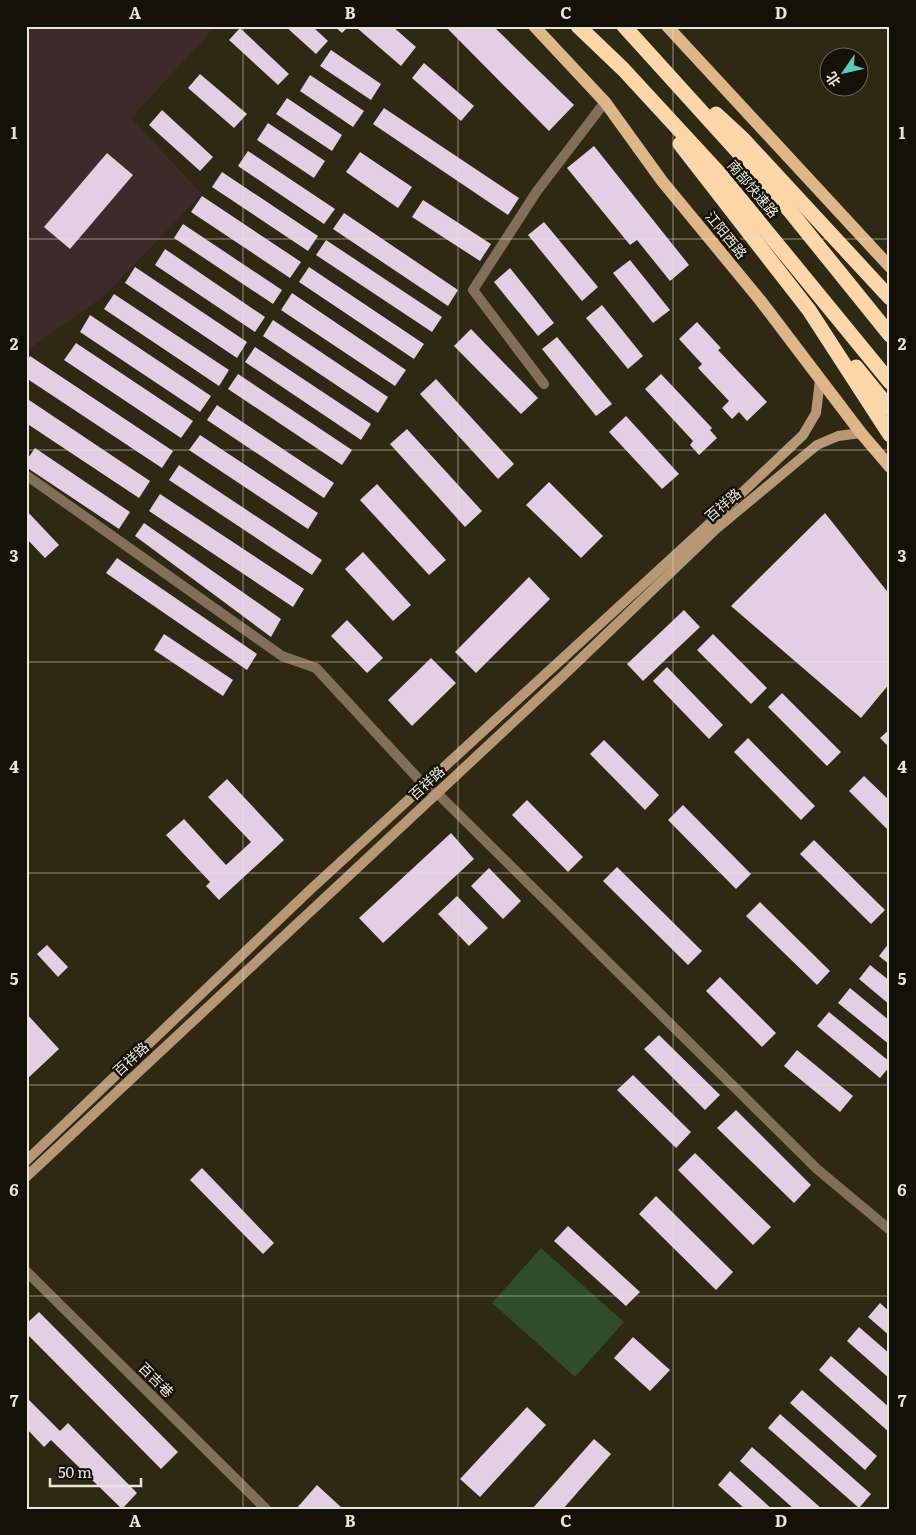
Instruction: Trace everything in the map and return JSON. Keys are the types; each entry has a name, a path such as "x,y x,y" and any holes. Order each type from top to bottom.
{"highway":[{"name":"南部快速路","path":"578,26 623,69 718,172 890,382"},
{"name":"南部快速路","path":"624,26 777,196 890,335"},
{"path":"647,50 743,139 890,298"},
{"path":"623,69 809,310 890,409"},
{"path":"850,255 890,304"},
{"path":"809,310 890,435"}],"main road":[{"name":"江阳西路","path":"534,26 605,102 662,180 760,300 861,434 890,467"},
{"path":"667,26 890,267"}],"street":[{"path":"544,384 473,290 537,191 605,102"},
{"name":"百祥路","path":"26,1161 310,890 425,786 803,435 816,413 820,380"},
{"name":"百祥路","path":"26,1176 561,678 716,529 817,445 838,436 861,434"},
{"path":"26,475 282,656 316,668 425,786 437,793 817,1169 890,1230"},
{"name":"百吉巷","path":"26,1271 266,1509"}],"shaded area":[{"path":"26,26 216,26 131,118 202,194 103,297 26,351"}],"green space":[{"path":"541,1248 624,1322 575,1377 492,1303"}],"building":[{"path":"285,26 312,26 328,41 316,54"},
{"path":"334,26 349,26 342,33"},
{"path":"358,26 392,26 416,47 401,66 357,28"},
{"path":"445,26 493,26 574,105 549,131"},
{"path":"240,28 289,74 278,85 229,40"},
{"path":"331,50 381,84 371,100 320,66"},
{"path":"424,63 474,106 461,121 412,78"},
{"path":"200,74 247,114 234,128 188,88"},
{"path":"310,75 364,111 353,127 300,91"},
{"path":"287,98 342,135 332,151 276,114"},
{"path":"384,108 519,198 508,215 373,124"},
{"path":"162,110 213,157 200,171 149,125"},
{"path":"268,123 325,161 314,178 257,140"},
{"path":"594,146 689,265 670,281 637,240 630,245 567,168"},
{"path":"248,151 335,209 324,224 238,166"},
{"path":"360,152 412,187 398,208 346,172"},
{"path":"107,153 133,175 70,249 44,227"},
{"path":"222,172 318,236 308,251 212,187"},
{"path":"202,196 301,262 290,278 191,212"},
{"path":"423,200 491,244 480,261 412,217"},
{"path":"344,213 458,290 448,306 333,229"},
{"path":"544,222 598,287 582,301 528,235"},
{"path":"183,224 282,290 273,304 174,238"},
{"path":"326,240 442,317 432,332 316,255"},
{"path":"165,249 265,317 255,332 155,265"},
{"path":"630,260 670,310 653,323 613,273"},
{"path":"135,267 247,342 237,358 125,283"},
{"path":"309,267 424,344 414,359 299,282"},
{"path":"510,268 554,323 538,336 494,282"},
{"path":"292,293 406,370 395,386 281,310"},
{"path":"114,294 229,370 219,386 104,309"},
{"path":"602,305 643,356 628,369 586,318"},
{"path":"90,315 211,396 200,412 80,332"},
{"path":"273,320 388,397 378,413 263,336"},
{"path":"697,322 721,348 718,350 767,402 747,421 739,412 732,419 722,408 729,401 698,368 702,364 679,339"},
{"path":"471,329 538,398 521,414 454,346"},
{"path":"557,337 612,404 596,416 542,349"},
{"path":"76,343 193,421 181,438 64,360"},
{"path":"255,347 371,424 361,440 245,362"},
{"path":"30,356 173,451 162,468 26,378 26,363"},
{"path":"238,374 352,450 342,465 228,389"},
{"path":"661,374 712,428 710,430 717,438 699,455 690,445 693,441 645,389"},
{"path":"436,379 514,464 498,479 420,394"},
{"path":"26,398 150,481 139,498 26,423"},
{"path":"217,405 334,483 324,498 207,420"},
{"path":"626,416 679,474 662,489 609,432"},
{"path":"407,429 482,511 465,527 390,444"},
{"path":"200,435 318,513 308,529 189,450"},
{"path":"35,448 130,512 119,529 26,467 26,461"},
{"path":"179,465 322,560 312,575 169,480"},
{"path":"549,482 603,536 581,558 526,505"},
{"path":"377,484 446,560 429,575 360,500"},
{"path":"160,494 304,589 293,607 149,511"},
{"path":"26,510 59,545 45,558 26,538"},
{"path":"825,513 890,595 890,683 861,718 731,606"},
{"path":"144,523 281,619 271,637 135,536"},
{"path":"363,552 411,605 393,621 345,569"},
{"path":"117,558 257,654 247,670 106,573"},
{"path":"529,577 550,599 476,673 455,652"},
{"path":"684,610 700,627 643,681 627,664"},
{"path":"347,620 383,658 367,673 331,636"},
{"path":"164,634 233,680 223,696 154,650"},
{"path":"713,634 767,688 751,704 697,650"},
{"path":"431,658 456,683 412,726 388,700"},
{"path":"667,667 723,725 709,739 653,681"},
{"path":"782,693 841,752 827,766 768,707"},
{"path":"890,729 890,748 880,738"},
{"path":"748,738 815,806 801,820 734,752"},
{"path":"604,740 659,795 645,810 590,754"},
{"path":"864,776 890,801 890,832 849,791"},
{"path":"227,779 284,840 219,900 206,886 210,882 166,835 184,819 226,865 251,842 208,797"},
{"path":"527,800 583,857 568,872 512,815"},
{"path":"683,805 751,874 736,889 668,820"},
{"path":"451,833 474,859 383,943 359,918"},
{"path":"814,840 885,910 871,924 800,854"},
{"path":"617,867 702,951 688,965 603,881"},
{"path":"489,868 521,901 503,919 471,886"},
{"path":"457,896 488,928 469,946 438,914"},
{"path":"760,902 830,971 817,985 746,916"},
{"path":"890,942 890,965 879,956"},
{"path":"47,945 68,967 58,977 37,954"},
{"path":"870,965 890,981 890,1005 859,979"},
{"path":"720,977 776,1033 762,1047 706,991"},
{"path":"850,988 890,1021 890,1045 838,1003"},
{"path":"829,1012 890,1062 890,1066 880,1078 817,1026"},
{"path":"26,1013 59,1049 26,1080 27,1060"},
{"path":"659,1035 720,1095 705,1110 644,1049"},
{"path":"797,1050 853,1096 840,1112 784,1066"},
{"path":"633,1075 691,1132 676,1148 617,1090"},
{"path":"736,1110 811,1185 794,1203 717,1128"},
{"path":"695,1153 771,1227 753,1245 678,1170"},
{"path":"202,1168 274,1243 263,1254 190,1180"},
{"path":"656,1196 733,1272 716,1290 639,1214"},
{"path":"568,1226 640,1292 626,1306 554,1241"},
{"path":"880,1303 890,1312 890,1336 868,1317"},
{"path":"39,1312 178,1452 161,1469 26,1333 26,1324"},
{"path":"859,1327 890,1354 890,1379 847,1341"},
{"path":"633,1337 670,1370 650,1391 614,1358"},
{"path":"831,1356 890,1408 890,1433 819,1370"},
{"path":"802,1390 877,1456 865,1470 790,1403"},
{"path":"26,1397 60,1431 68,1423 137,1493 122,1509 51,1440 44,1447 26,1428"},
{"path":"527,1407 546,1425 480,1497 460,1479"},
{"path":"780,1414 871,1494 859,1508 768,1428"},
{"path":"594,1439 611,1454 563,1509 532,1509"},
{"path":"752,1447 822,1509 794,1509 740,1461"},
{"path":"730,1471 772,1509 745,1509 718,1485"},
{"path":"317,1485 343,1509 296,1509"}]}
